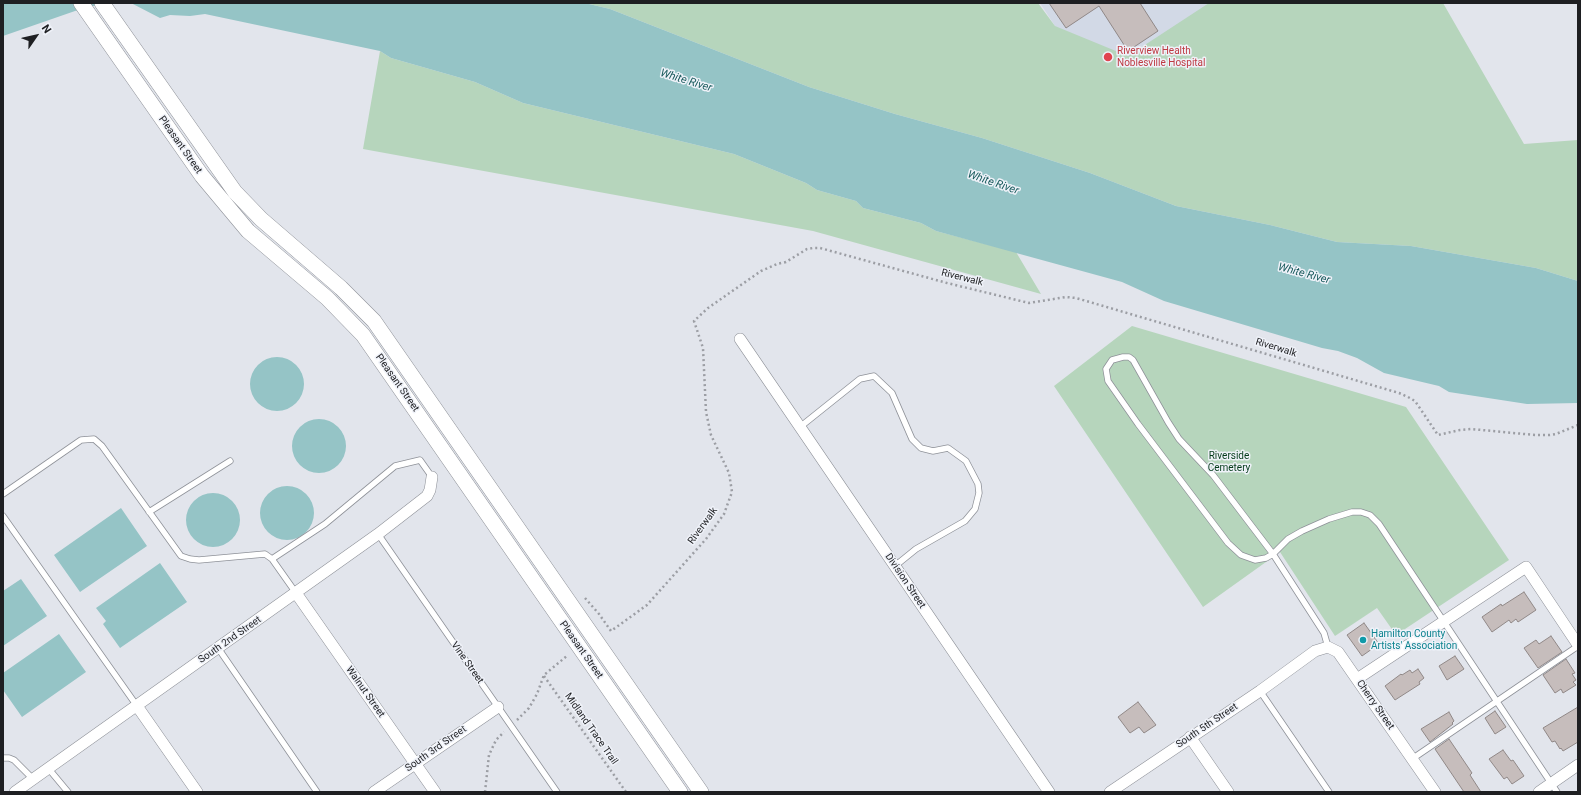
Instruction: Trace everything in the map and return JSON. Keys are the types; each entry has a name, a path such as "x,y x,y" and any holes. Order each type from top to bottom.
{"street":[{"name":"Pleasant Street","path":"81,3 202,176 248,231 327,298 363,335 680,792"},
{"name":"Pleasant Street","path":"102,3 235,192 261,219 341,288 374,321 701,792"},
{"name":"Division Street","path":"740,339 1049,792"},
{"name":"South 2nd Street","path":"14,792 378,534 427,496 430,490 432,477"},
{"path":"1357,679 1526,567 1578,645"},
{"name":"Walnut Street","path":"296,593 435,792"},
{"name":"South 5th Street","path":"1110,792 1260,691 1302,659 1315,651 1328,647"},
{"name":"Cherry Street","path":"1328,647 1338,652 1435,792"},
{"path":"137,706 197,792"},
{"name":"South 3rd Street","path":"374,792 498,707"},
{"path":"1190,737 1228,792"},
{"path":"1538,792 1554,788 1578,765"}],"lane":[{"path":"1328,647 1324,633 1273,554 1213,475 1179,439 1133,360 1129,357 1112,360 1106,370 1108,381 1138,424 1228,543 1240,555 1254,560 1266,558 1273,554 1288,539 1302,531 1330,519 1352,512 1361,512 1370,515 1379,524 1554,788"},
{"path":"800,427 860,379 874,376 892,393 912,439 921,448 933,451 948,448 966,461 978,484 979,493 975,509 965,521 916,549 895,566"},
{"path":"3,494 80,440 94,439 102,446 181,556 199,560 265,554 272,559 296,593"},
{"path":"272,559 325,524 395,466 420,460 432,477"},
{"path":"149,512 230,461"},
{"path":"3,516 137,706"},
{"name":"Vine Street","path":"378,534 557,792"},
{"path":"1412,759 1578,645"},
{"path":"218,648 317,792"},
{"path":"1260,691 1329,792"},
{"path":"3,758 14,760 33,779"},
{"path":"48,768 68,792"}],"path":[{"name":"Riverwalk","path":"612,631 647,605 706,539 724,514 732,492 730,473 711,435 706,412 703,348 694,322 708,308 761,271 786,262 807,249 820,248 947,283 1029,303 1066,297 1081,299 1408,396 1415,401 1438,435 1471,429 1550,435 1556,434 1578,424"},
{"path":"485,792 489,755 496,740 529,708 537,694 544,675 570,653"},
{"name":"Midland Trace Trail","path":"544,675 626,792"}],"shaded area":[{"name":"Riverview Health Noblesville Hospital","path":"1040,3 1222,3 1095,87"}],"green space":[{"path":"585,3 1038,3 1055,26 1128,56 1209,3 1443,3 1524,144 1578,140 1578,281 1536,268 1411,246 1337,242 1270,225 1176,206 1090,173 982,138 895,114 809,87 610,9"},
{"path":"380,51 391,58 475,82 523,103 734,154 806,183 817,190 856,201 863,208 921,223 936,231 1016,252 1041,294 813,231 363,149"},
{"name":"Riverside Cemetery","path":"1132,326 1406,407 1509,560 1396,635 1377,608 1335,636 1280,552 1203,607 1054,386"}],"water":[{"path":"3,3 104,3 75,11 3,36"},
{"name":"White River","path":"131,3 585,3 610,9 809,87 895,114 982,138 1090,173 1176,206 1270,225 1337,242 1411,246 1536,268 1578,281 1578,403 1527,404 1449,392 1439,386 1384,373 1357,358 1338,351 1322,348 1164,301 1122,282 936,231 921,223 863,208 856,201 817,190 806,183 734,154 523,103 475,82 391,58 380,51 205,14 190,16 170,15 160,18"},
{"path":"277,357 287,359 296,365 302,374 304,384 302,394 296,403 287,409 277,411 267,409 258,403 252,394 250,384 252,374 258,365 267,359"},
{"path":"319,419 329,421 338,427 344,436 346,446 344,456 338,465 329,471 319,473 309,471 300,465 294,456 292,446 294,436 300,427 309,421"},
{"path":"287,486 297,488 306,494 312,503 314,513 312,523 306,532 297,538 287,540 277,538 268,532 262,523 260,513 262,503 268,494 277,488"},
{"path":"213,493 223,495 232,501 238,510 240,520 238,530 232,539 223,545 213,547 203,545 194,539 188,530 186,520 188,510 194,501 203,495"},
{"path":"121,508 147,546 80,592 54,555"},
{"path":"160,563 187,602 120,648 103,624 106,621 96,608"},
{"path":"21,579 47,616 3,646 3,591"},
{"path":"59,634 86,672 22,717 3,690 3,673"}],"building":[{"path":"1049,3 1140,3 1158,31 1128,51 1099,6 1066,28"},
{"path":"1524,592 1536,610 1518,622 1516,619 1511,623 1509,620 1492,632 1482,617 1501,604 1502,606"},
{"name":"Hamilton County Artists' Association","path":"1364,623 1379,644 1362,656 1347,635"},
{"path":"1551,636 1562,652 1538,668 1524,648 1536,640 1539,644"},
{"path":"1455,656 1464,669 1447,680 1439,666"},
{"path":"1566,659 1575,673 1572,674 1576,680 1573,682 1576,685 1563,693 1561,689 1555,693 1543,675"},
{"path":"1418,669 1424,678 1419,682 1420,684 1395,700 1385,686 1401,674 1402,675 1410,670 1412,673"},
{"path":"1138,702 1156,725 1144,733 1139,727 1130,733 1118,717"},
{"path":"1578,707 1578,742 1563,751 1555,741 1552,742 1543,728"},
{"path":"1495,711 1506,727 1495,734 1485,718"},
{"path":"1449,712 1454,721 1452,723 1453,724 1430,742 1421,729"},
{"path":"1449,739 1472,773 1470,775 1481,792 1464,792 1435,749"},
{"path":"1503,750 1511,761 1513,760 1524,776 1512,784 1507,777 1504,779 1489,759"}],"place":[{"name":"Riverview Health Noblesville Hospital","path":"1108,57"},
{"name":"Hamilton County Artists' Association","path":"1363,640"}]}
